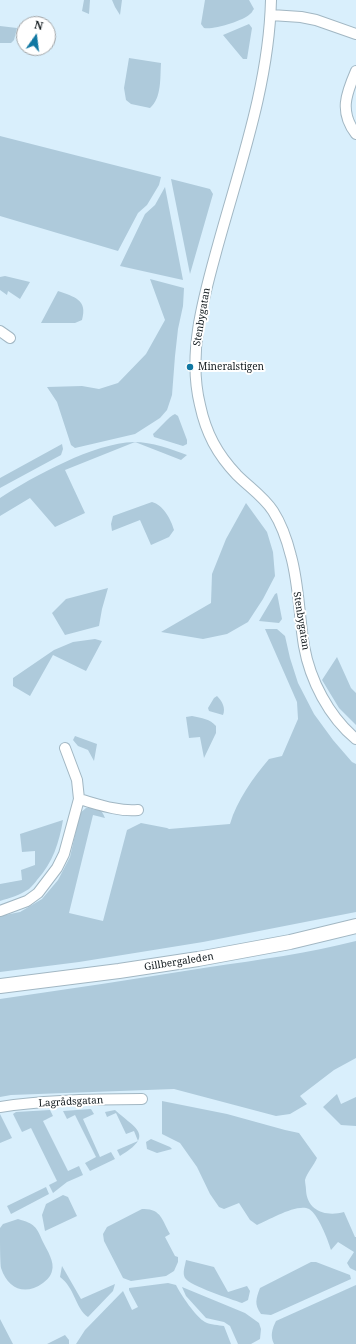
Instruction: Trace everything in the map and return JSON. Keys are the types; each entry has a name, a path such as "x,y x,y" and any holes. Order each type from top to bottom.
{"main road":[{"name":"Gillbergaleden","path":"0,986 119,971 198,959 290,942 356,926"}],"street":[{"name":"Stenbygatan","path":"271,0 268,45 259,92 201,310 196,346 195,377 199,404 205,426 216,449 237,474 272,510 282,527 291,558 305,648 313,676 326,704 356,739"},
{"path":"271,15 301,17 316,20 356,34"},
{"path":"356,71 347,91 346,108 348,120 356,134"},
{"path":"0,331 10,338"},
{"path":"0,911 27,901 38,893 58,868 64,854 79,799 77,780 65,748"},
{"path":"79,799 109,807 138,810"},
{"name":"Lagrådsgatan","path":"0,1107 72,1101 142,1099"}],"shaded area":[{"path":"84,0 90,0 89,14 82,11"},
{"path":"112,0 122,0 120,15 115,7"},
{"path":"205,0 249,0 254,9 246,17 235,22 214,28 204,28 201,24"},
{"path":"249,24 252,28 247,59 243,59 223,35"},
{"path":"0,26 16,28 14,40 11,43 0,43"},
{"path":"129,58 161,63 157,99 150,108 131,104 126,100 124,88"},
{"path":"0,136 161,177 159,185 147,205 138,213 118,251 0,216"},
{"path":"171,179 210,189 213,194 190,274"},
{"path":"165,187 183,280 120,266 145,214 155,205"},
{"path":"5,276 30,282 20,299 8,291 7,295 0,290 0,277"},
{"path":"150,279 184,288 183,306 178,329 172,395 167,410 160,418 135,434 75,448 71,445 57,402 47,387 82,386 99,389 118,383 146,354 165,320"},
{"path":"58,291 74,297 81,303 83,307 82,320 75,323 41,323"},
{"path":"175,414 178,416 187,440 187,444 183,446 154,437 153,434"},
{"path":"135,442 65,470 85,513 55,527 30,498 0,516 0,498 30,480 83,454 118,444"},
{"path":"135,442 148,443 168,448 187,455 181,460"},
{"path":"62,444 63,449 61,455 0,488 0,478"},
{"path":"152,502 163,509 171,521 174,530 169,537 151,545 140,520 112,531 111,524 113,516"},
{"path":"246,503 267,532 273,552 275,576 263,599 248,622 227,634 203,639 161,632 211,603 212,574 226,539"},
{"path":"108,588 99,626 65,635 52,613 66,599"},
{"path":"277,593 282,619 279,623 259,621 275,594"},
{"path":"265,629 277,629 285,636 298,683 314,714 333,740 352,762 356,764 356,912 203,942 79,962 0,972 0,916 20,912 42,899 58,880 70,857 80,813 86,808 100,810 105,818 93,815 69,913 103,921 127,830 141,823 169,829 230,824 241,798 257,774 269,759 282,756 298,719 297,702"},
{"path":"95,639 102,641 86,671 53,655 30,696 13,686 13,678 54,650 73,642"},
{"path":"337,657 351,688 356,693 356,725 339,708 322,680"},
{"path":"217,696 223,705 223,715 209,711 208,708"},
{"path":"192,716 208,720 216,726 216,733 204,758 200,737 189,738 186,717"},
{"path":"75,736 97,744 94,761 88,750 78,746 73,740"},
{"path":"63,820 60,837 51,859 43,873 29,889 19,895 0,901 0,884 22,880 21,870 35,865 35,851 22,852 20,834"},
{"path":"356,941 356,1058 334,1070 300,1096 307,1104 290,1114 276,1116 174,1089 11,1095 0,1097 0,999 265,959"},
{"path":"337,1094 341,1104 356,1097 356,1126 341,1125 323,1107"},
{"path":"162,1101 227,1114 299,1133 317,1158 305,1180 307,1197 314,1208 319,1211 331,1214 344,1212 356,1237 356,1271 350,1268 347,1263 354,1252 338,1242 331,1250 316,1216 309,1209 298,1208 290,1210 257,1225 250,1220 239,1203 224,1209 219,1207 210,1194 197,1167 180,1143 162,1134"},
{"path":"91,1109 94,1114 83,1119 100,1157 111,1152 115,1159 90,1171 85,1163 96,1157 75,1115 67,1119 63,1111"},
{"path":"50,1110 53,1116 43,1121 68,1171 79,1166 83,1175 67,1182 53,1193 49,1185 57,1181 31,1128 22,1132 13,1114 16,1112"},
{"path":"115,1110 135,1127 138,1132 138,1141 134,1131 126,1134 116,1113 107,1117 105,1112"},
{"path":"0,1114 12,1138 0,1143"},
{"path":"151,1139 172,1149 157,1153 147,1149 146,1142"},
{"path":"138,1141 131,1149 120,1156 117,1150"},
{"path":"46,1187 49,1194 11,1214 7,1206"},
{"path":"63,1195 68,1197 77,1216 45,1231 42,1215 46,1204"},
{"path":"142,1209 148,1209 157,1213 163,1220 170,1234 165,1237 175,1256 178,1257 178,1262 174,1271 166,1276 131,1281 123,1278 104,1241 103,1234 107,1227"},
{"path":"18,1219 28,1222 34,1226 52,1260 53,1267 50,1276 43,1283 36,1287 24,1290 8,1281 1,1268 0,1228 3,1224"},
{"path":"186,1260 214,1267 228,1292 247,1286 250,1291 248,1300 242,1303 194,1285 185,1278 184,1269"},
{"path":"311,1262 316,1262 350,1275 351,1279 271,1315 261,1314 257,1307 256,1301 260,1288"},
{"path":"62,1266 81,1299 115,1284 113,1291 88,1317 80,1308 69,1287 60,1277"},
{"path":"168,1283 176,1285 197,1316 209,1324 224,1326 231,1344 76,1344 85,1330 123,1291 132,1310 138,1307 129,1288"},
{"path":"356,1285 356,1344 274,1344 272,1332 276,1321"},
{"path":"182,1287 245,1313 259,1323 261,1329 260,1339 251,1344 238,1344 230,1326 224,1322 206,1318 186,1296"},
{"path":"0,1319 13,1344 0,1344"},
{"path":"65,1335 69,1340 69,1344 47,1344"}],"place":[{"name":"Mineralstigen","path":"190,367"}]}
